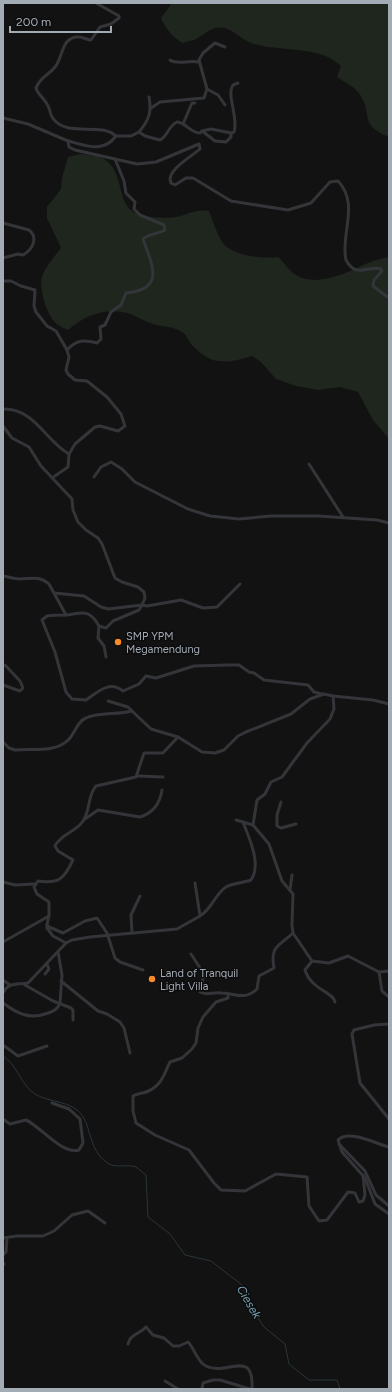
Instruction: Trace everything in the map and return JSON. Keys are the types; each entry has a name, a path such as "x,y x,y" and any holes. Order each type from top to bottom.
{"street":[{"path":"96,3 119,16 119,18 112,24 100,27 91,40 79,37 69,41 60,52 56,66 40,79 36,88 48,106 52,117 58,124 80,130 106,131 116,136 131,136 139,132 148,120 151,108 149,97"},
{"path":"151,108 160,102 204,98 207,89 198,62 203,53 212,44 217,43 225,47"},
{"path":"170,60 175,63 191,61 198,62"},
{"path":"202,131 210,138 219,142 226,142 231,137 231,133 234,132 236,122 230,90 233,85 238,83"},
{"path":"207,89 218,95 225,105"},
{"path":"183,124 189,108 192,103 195,103"},
{"path":"3,118 28,124 68,141 100,147 109,144 116,136"},
{"path":"139,132 145,136 160,140 164,138 174,124 183,124 191,131 200,133 211,129 231,133"},
{"path":"68,141 69,146 72,148 115,160 137,164 156,162 198,144 201,146 200,149 171,173 169,179 171,183 175,185 186,178 193,178 231,201 258,204 278,209 296,209 311,203 330,182 338,181 345,192 349,205 346,260 350,266 356,269 367,271 376,268 381,269 381,273 374,280 373,286 389,298"},
{"path":"67,350 74,343 82,339 97,343 101,339 100,327 105,325 111,312 121,305 126,293 139,292 152,281 155,271 143,239 146,236 158,234 165,230 164,225 140,215 134,209 135,202 126,193 124,181 115,160"},
{"path":"3,223 29,230 32,233 34,243 29,251 23,255 18,254 3,258"},
{"path":"3,282 11,281 35,290 34,306 36,312 47,326 56,331 67,350 69,357 66,370 68,374 74,380 87,381 107,397 121,414 125,423 124,428 118,431 100,426 94,427 75,444 68,454 68,467 52,478"},
{"path":"3,409 13,411 33,419 68,454"},
{"path":"3,426 12,438 29,447 36,460 72,499 73,510 78,522 86,530 98,538 102,544 115,578 138,587 144,592 145,598 139,610 113,621 106,628 99,626 90,615 83,612 47,616 42,620 55,652 66,692 72,699 86,700 103,688 119,688 123,691 139,684 146,676 156,678 194,666 216,664 239,665 264,680 308,686 317,694 373,700 389,704"},
{"path":"94,477 101,467 111,462 122,469 135,482 188,509 210,516 239,519 271,516 343,518 389,523"},
{"path":"309,464 343,518"},
{"path":"3,576 21,579 39,578 49,584 66,615"},
{"path":"54,593 84,596 100,607 108,609 142,605 147,606 181,600 211,609 217,607 240,584"},
{"path":"99,626 98,638 104,646 106,657"},
{"path":"3,685 16,690 23,688 6,665"},
{"path":"108,701 128,707 151,729 178,737 202,752 219,753 242,734 291,714 310,699 324,694"},
{"path":"253,825 257,800 265,794 271,782 282,777 307,743 330,719 334,709 333,696"},
{"path":"3,742 9,748 15,750 56,746 66,742 76,727 85,718 122,714 132,711"},
{"path":"138,776 144,753 163,754 178,737"},
{"path":"84,820 89,808 89,797 96,786 124,781 138,776 163,777"},
{"path":"3,882 15,885 34,884 38,881 51,883 60,879 65,874 73,860 58,851 55,846 59,840 76,829 84,820 98,810 140,817 144,816 158,804 162,790"},
{"path":"281,802 277,815 277,826 281,828 296,824"},
{"path":"236,820 253,825 269,844 279,874 294,897 292,925 293,933 312,961 329,963 345,956 352,956 379,972 389,971"},
{"path":"3,980 10,985 28,983 66,943 83,938 177,929 200,916 210,909 218,896 227,887 251,880 255,875 251,842 243,822"},
{"path":"290,890 292,874"},
{"path":"195,883 200,916"},
{"path":"34,884 35,892 48,902 49,915 47,928 51,934 66,943"},
{"path":"132,933 131,915 140,896"},
{"path":"3,942 49,915"},
{"path":"47,925 63,933 95,917 98,919 108,936 115,958 120,962 143,970"},
{"path":"191,954 204,974 200,992 206,994 222,993 242,996 256,991 260,974 274,968 272,956 274,951 293,933"},
{"path":"3,1003 17,1012 32,1017 52,1012 60,1004 61,981 58,952"},
{"path":"312,961 306,970 310,980 317,988 332,996 335,1002"},
{"path":"46,974 49,968 47,964"},
{"path":"379,972 382,990 389,997"},
{"path":"61,981 98,1011 107,1014 120,1022 124,1028 130,1053"},
{"path":"24,984 53,1001 73,1009 73,1020"},
{"path":"3,993 10,985"},
{"path":"228,994 228,998 216,1002 203,1017 198,1028 196,1043 192,1049 182,1058 170,1062 166,1074 156,1086 147,1092 133,1096 133,1111 136,1123 155,1135 186,1148 206,1170 214,1183 221,1190 246,1191 276,1174 308,1177 309,1206 319,1221 327,1220 348,1192 355,1193 359,1202 363,1201 365,1195 363,1175"},
{"path":"389,1024 362,1027 354,1030 352,1034 360,1083 389,1119"},
{"path":"3,1045 18,1056 47,1046"},
{"path":"3,1119 10,1124 26,1120 65,1147 74,1151 79,1150 83,1143 80,1118 69,1109 52,1103"},
{"path":"389,1147 351,1136 341,1137 338,1140 342,1152 363,1175 375,1204 389,1214"},
{"path":"339,1144 365,1171 376,1195 389,1206"},
{"path":"3,1255 6,1252 5,1238 17,1236 38,1237 46,1235 57,1229 73,1215 90,1212 105,1223"},
{"path":"128,1344 131,1337 141,1332 146,1327 154,1336 164,1338 173,1346 179,1346 188,1342 201,1362 208,1367 219,1369 239,1365 249,1369 251,1373 251,1389 216,1380 203,1383 202,1389"},
{"path":"165,1381 178,1389"}],"shaded area":[{"path":"172,3 389,3 389,137 373,128 369,122 363,99 356,90 337,77 341,66 332,59 311,52 254,44 246,41 229,29 220,27 208,31 194,40 182,43 175,38 165,26 161,18"},
{"path":"80,154 102,158 111,165 115,172 126,204 130,210 137,214 150,217 168,218 196,211 209,211 219,236 227,247 233,251 249,256 278,257 293,273 304,279 313,280 332,277 370,262 389,257 389,439 373,420 358,392 340,387 318,390 296,386 276,379 261,362 252,356 227,362 212,360 198,351 179,330 150,323 124,312 116,311 99,313 75,324 68,330 56,323 51,317 47,308 41,284 43,274 61,248 47,218 47,207 61,189 62,178 68,157"}],"waterway":[{"name":"Ciesek","path":"3,1056 15,1068 27,1087 36,1095 66,1104 77,1110 82,1115 86,1122 93,1144 102,1158 109,1164 136,1167 146,1175 148,1217 170,1234 185,1255 211,1261 242,1285 250,1306 264,1327 285,1344 289,1364 309,1380 337,1380 340,1389"}],"place":[{"name":"SMP YPM Megamendung","path":"118,642"},
{"name":"Land of Tranquil Light Villa","path":"152,979"}]}
